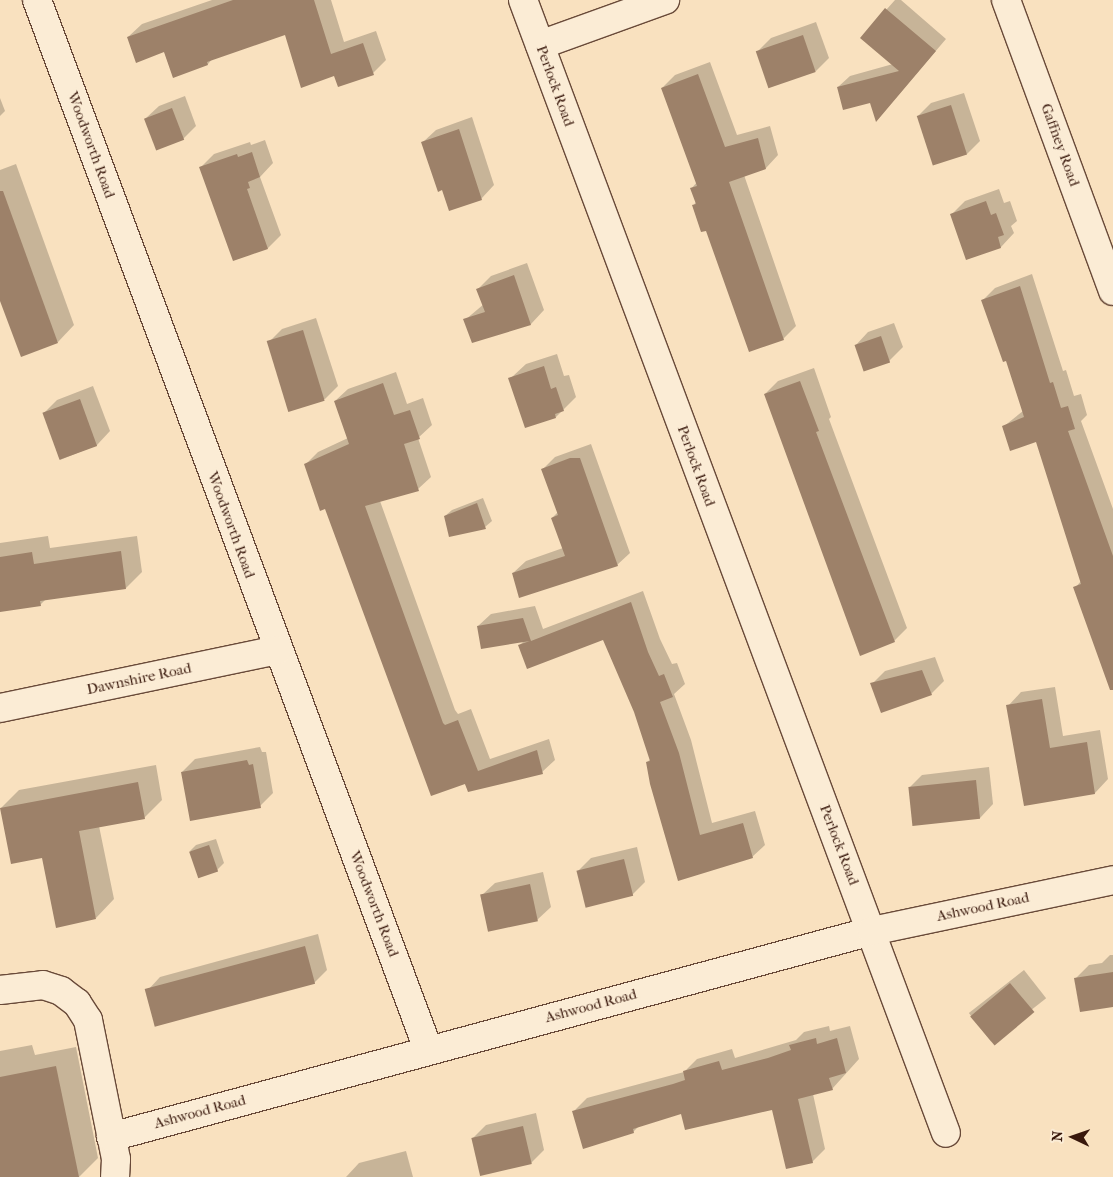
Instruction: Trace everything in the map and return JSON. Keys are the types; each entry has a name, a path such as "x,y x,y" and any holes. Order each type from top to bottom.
{"street":[{"name":"Woodworth Road","path":"37,0 277,650 428,1049"},
{"name":"Perlock Road","path":"523,0 946,1133"},
{"path":"540,45 666,0"},
{"name":"Gaffney Road","path":"1006,0 1113,291"},
{"name":"Dawnshire Road","path":"0,708 277,650"},
{"name":"Ashwood Road","path":"112,1137 428,1049 872,931 1113,880"},
{"path":"0,990 43,985 61,991 77,1003 88,1020 112,1137 115,1177"}],"building":[{"path":"233,0 314,0 331,54 363,43 374,75 338,87 334,76 301,88 285,35 207,62 208,65 173,78 164,52 136,63 127,37"},
{"path":"885,8 936,51 876,122 870,103 843,110 837,87 899,71 860,38"},
{"path":"803,35 816,72 768,88 756,51"},
{"path":"698,74 725,147 758,138 766,169 729,182 784,340 749,352 706,231 701,232 692,205 696,204 690,188 697,186 661,88"},
{"path":"951,105 967,154 933,166 917,116"},
{"path":"172,108 184,140 156,150 144,119"},
{"path":"459,129 482,200 449,211 442,190 438,192 421,142"},
{"path":"252,152 260,177 248,182 250,188 247,189 268,249 233,261 199,167 237,154 238,157"},
{"path":"0,191 3,191 58,343 21,357 0,301"},
{"path":"986,201 991,215 996,213 1004,235 998,237 1001,248 966,260 950,214"},
{"path":"514,275 531,325 472,343 463,319 485,312 476,289"},
{"path":"1020,286 1050,383 1053,382 1061,408 1068,406 1075,429 1068,431 1113,556 1113,690 1110,690 1073,587 1081,584 1036,442 1010,451 1002,426 1024,417 1006,361 1003,362 981,300"},
{"path":"303,330 325,401 288,412 267,341"},
{"path":"881,336 890,362 864,372 855,345"},
{"path":"544,366 551,389 556,387 564,411 555,414 556,418 525,428 508,378"},
{"path":"800,381 819,431 816,432 895,642 860,656 764,394"},
{"path":"383,383 394,415 410,410 420,439 404,444 419,491 365,506 443,723 445,725 458,720 478,771 537,750 543,774 468,792 465,784 431,796 325,509 320,511 304,464 349,444 334,401"},
{"path":"80,399 97,446 60,460 42,413"},
{"path":"570,458 580,458 618,566 519,598 512,573 565,556 551,518 558,515 541,469"},
{"path":"477,503 486,529 449,537 444,516"},
{"path":"121,551 126,589 40,601 41,606 0,612 0,557 32,552 34,564"},
{"path":"631,602 648,652 659,676 664,674 673,697 660,702 679,753 700,835 743,823 753,858 678,881 650,784 646,762 650,761 634,712 603,640 527,669 518,645 530,641 481,649 477,626 523,618 531,641"},
{"path":"922,670 932,695 881,713 870,683"},
{"path":"1042,699 1050,748 1087,742 1095,794 1024,806 1006,705"},
{"path":"247,760 249,765 253,764 261,808 190,821 181,772"},
{"path":"976,780 980,819 912,826 908,787"},
{"path":"138,782 145,819 79,831 96,919 56,928 42,858 11,864 0,808"},
{"path":"209,845 218,871 198,878 189,852"},
{"path":"624,859 633,896 586,908 576,871"},
{"path":"530,884 538,921 488,932 480,895"},
{"path":"305,946 315,984 155,1027 145,989"},
{"path":"1113,972 1113,1007 1080,1012 1074,978"},
{"path":"1010,983 1034,1012 995,1046 970,1016"},
{"path":"816,1038 817,1044 837,1038 846,1073 829,1078 833,1090 798,1099 813,1163 786,1169 772,1110 685,1130 681,1114 633,1129 634,1133 583,1149 572,1111 685,1080 683,1071 719,1061 722,1070 768,1058 791,1050 789,1045"},
{"path":"56,1066 79,1177 0,1177 0,1077"},
{"path":"523,1126 532,1164 480,1176 471,1138"}]}
